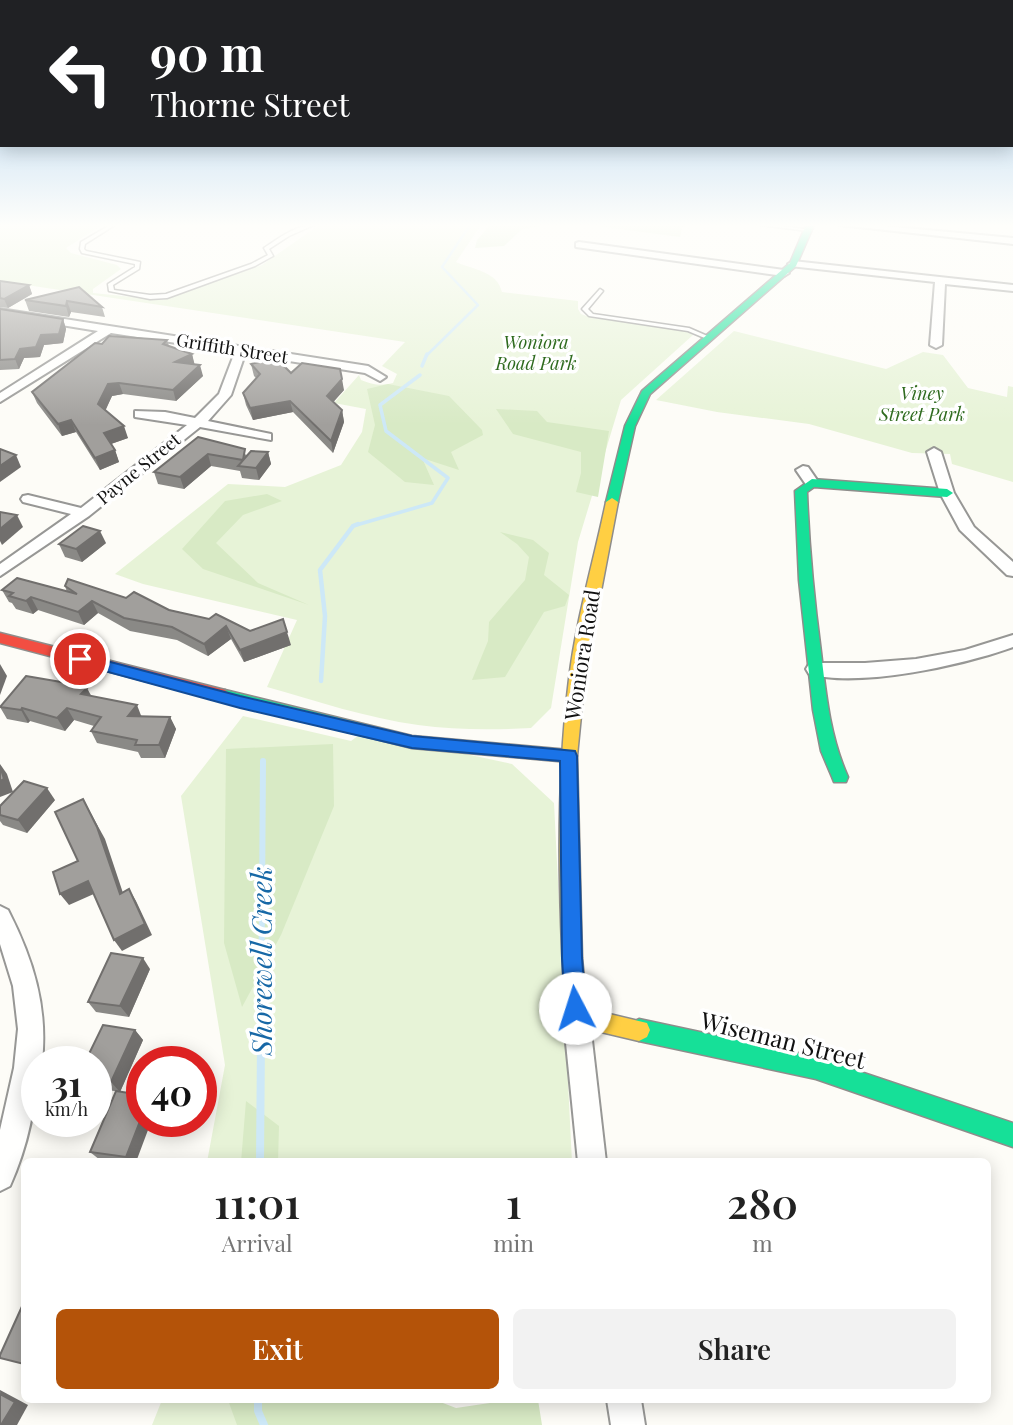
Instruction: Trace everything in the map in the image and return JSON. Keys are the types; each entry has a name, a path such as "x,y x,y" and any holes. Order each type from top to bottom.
{"street":[{"name":"Woniora Road","path":"592,1158 572,958 569,756 577,675 598,563 630,426 646,393 761,292"},
{"path":"936,345 939,292"},
{"name":"Griffith Street","path":"0,312 368,370 380,377"},
{"path":"0,398 109,329"},
{"name":"Payne Street","path":"0,571 84,513 195,424 226,394 233,364 242,350"},
{"path":"0,385 16,388"},
{"name":"Payne Street","path":"140,414 165,416 266,437"},
{"path":"934,452 947,494 968,530 1013,571"},
{"path":"841,777 830,760 820,720 806,609 801,491 808,477 947,494"},
{"name":"Payne Street","path":"29,499 84,513"},
{"path":"995,555 1013,550"},
{"path":"0,638 363,732 412,742 569,756"},
{"path":"815,669 900,668 978,654 1013,641"},
{"path":"0,918 16,951 30,1010 27,1073 0,1176"},
{"name":"Wiseman Street","path":"577,1023 601,1022 816,1068 1012,1129"},
{"path":"624,1403 628,1425"}],"lane":[{"path":"116,292 161,297 177,292"},
{"path":"600,292 585,309 591,315 689,330 709,338"}],"green space":[{"name":"Woniora Road Park","path":"70,292 93,292 163,300 187,292 502,292 578,301 581,314 592,318 659,325 693,335 621,400 578,542 551,708 531,728 446,728 418,725 342,709 267,687 297,620 143,584 115,574 228,484 285,487 341,465 362,432 366,409 334,403 359,375 361,380 373,384 393,383 397,374 382,366 405,342"},
{"name":"Viney Street Park","path":"734,331 886,369 923,352 943,355 968,388 1007,397 1008,386 1013,387 1013,482 952,464 950,454 912,453 809,424 717,412 656,400"},
{"path":"388,384 449,396 482,430 483,435 451,452 459,470 422,458 434,485 405,482 368,452 375,425 367,389"},
{"path":"496,409 537,411 547,422 609,431 598,497 576,492 581,473 581,452 513,434"},
{"path":"267,494 282,501 243,515 216,543 258,583 309,605 203,569 182,549 225,501"},
{"path":"500,532 533,540 549,553 544,575 569,595 565,606 544,612 505,677 472,680 488,641 489,622 525,580 529,557"},
{"path":"243,716 351,741 363,732 512,764 554,803 572,1158 208,1158 212,1137 217,1137 217,1108 225,1065 181,796"},
{"path":"333,744 334,806 281,935 242,1007 224,943 226,749"},
{"path":"246,1101 279,1126 278,1158 241,1158"},
{"path":"161,1403 443,1403 429,1425 152,1425"},
{"path":"229,1403 443,1403 456,1408 490,1403 538,1403 542,1425 237,1425"}],"building":[{"path":"0,292 17,292 4,299 0,298"},
{"path":"60,292 84,292 102,307 67,301 66,306 25,300"},
{"path":"0,309 63,319 59,334 41,335 36,347 20,349 15,359 0,360"},
{"path":"109,336 167,340 163,344 192,354 175,362 200,365 173,390 108,384 98,404 124,426 104,433 115,450 95,458 71,420 58,424 32,392 95,343 102,344"},
{"path":"276,358 291,373 302,363 340,369 342,379 327,396 342,410 331,441 290,401 250,408 243,393 260,374 251,364"},
{"path":"198,437 245,449 243,460 208,454 180,477 154,472"},
{"path":"0,449 16,455 0,466"},
{"path":"251,451 268,452 256,468 238,466"},
{"path":"0,512 17,515 0,529"},
{"path":"83,526 100,531 76,549 59,544"},
{"path":"17,578 77,594 65,586 68,579 126,598 134,592 169,610 209,619 216,614 250,631 283,619 287,632 240,650 226,626 204,644 172,627 124,618 92,601 78,612 31,597 26,601 9,596 13,593 2,590"},
{"path":"26,676 87,688 81,694 137,705 128,716 170,717 159,745 135,745 137,740 91,731 101,717 67,708 57,718 22,708 0,707"},
{"path":"24,781 47,788 18,820 0,815 0,806"},
{"path":"83,799 97,827 120,894 129,889 145,924 114,940 88,881 60,894 53,872 78,861 55,812"},
{"path":"111,953 143,958 120,1006 88,1002"},
{"path":"103,1025 135,1030 112,1080 112,1046 93,1046"},
{"path":"116,1091 126,1093 126,1137 134,1137 126,1157 90,1152 96,1137 112,1137 112,1100"},
{"path":"21,1309 21,1363 0,1358"},
{"path":"0,1394 15,1402 1,1425 0,1425"}],"waterway":[{"name":"Shorewell Creek","path":"426,356 478,305 465,292"},
{"name":"Shorewell Creek","path":"422,366 426,356"},
{"name":"Shorewell Creek","path":"353,526 432,503 448,478 386,431 380,405 420,375"},
{"name":"Shorewell Creek","path":"353,526 358,524"},
{"name":"Shorewell Creek","path":"321,681 325,616 320,570 353,526"},
{"name":"Shorewell Creek","path":"261,1042 263,761"},
{"name":"Shorewell Creek","path":"260,1158 261,1040"},
{"name":"Shorewell Creek","path":"258,1403 258,1411 264,1425"}],"traffic: fast":[{"path":"612,502 630,426 646,393 762,292"},
{"path":"840,777 829,751 820,710 806,580 801,491 812,483 947,493"},
{"path":"225,696 412,742 569,756"},
{"path":"639,1030 816,1068 1013,1135"}],"traffic: slow":[{"path":"612,502 577,675 569,756 572,958 577,1023 601,1022 639,1030"}],"traffic: jam":[{"path":"0,638 225,696"}],"route":[{"path":"80,659 240,702 412,742 569,756 575,1008"}]}
